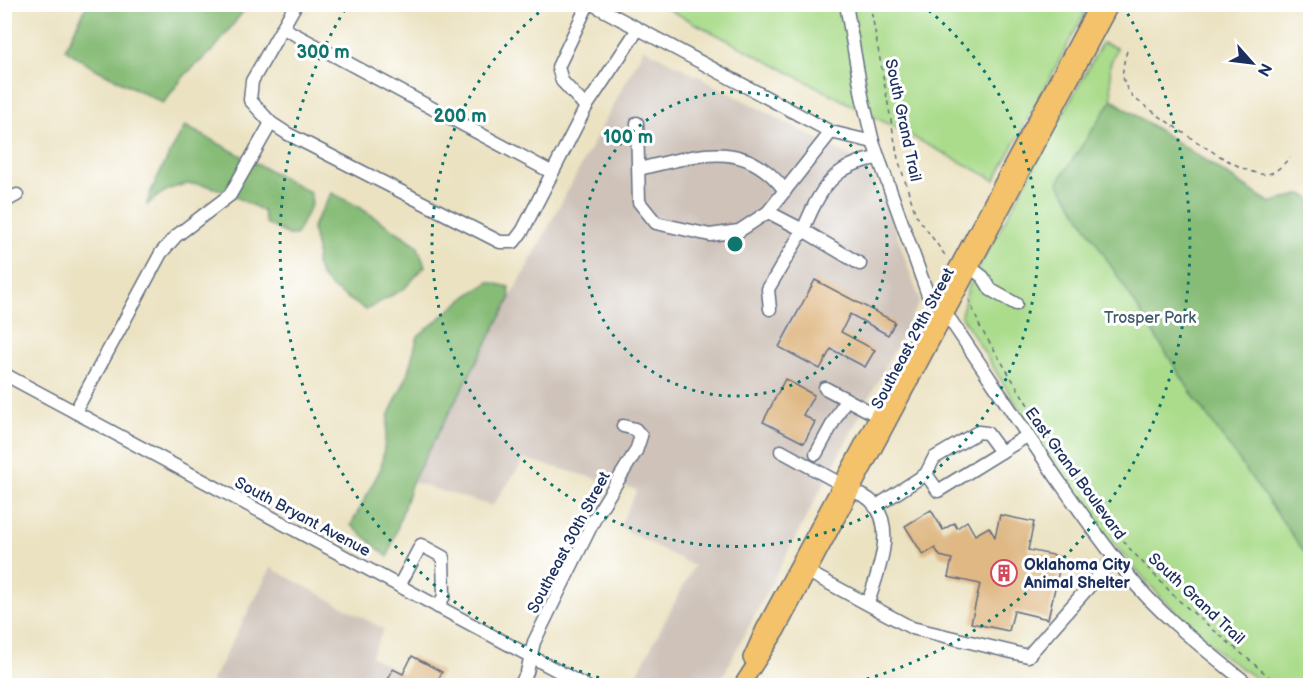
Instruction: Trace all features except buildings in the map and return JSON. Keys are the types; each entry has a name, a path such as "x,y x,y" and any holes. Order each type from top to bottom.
{"main road":[{"name":"Southeast 29th Street","path":"962,274 1098,4"},
{"name":"Southeast 29th Street","path":"740,686 775,634 808,572 878,416 962,274 1111,4"},
{"name":"Southeast 29th Street","path":"740,686 764,629 846,487 940,310"}],"street":[{"path":"296,4 252,81 250,100 271,123 500,242 514,242 523,230 586,107 638,29"},
{"path":"586,107 562,81 558,67 560,57 590,4 831,132 873,141"},
{"name":"East Grand Boulevard","path":"846,4 862,96 873,141 929,298 940,310 1072,502 1129,576 1188,635 1250,686"},
{"path":"283,28 552,172"},
{"path":"75,412 161,253 176,236 230,195 271,123"},
{"path":"637,123 639,202 657,223 710,235 739,231 768,212 831,132"},
{"path":"639,169 701,155 730,153 748,159 773,176 785,191"},
{"path":"770,309 768,289 803,230 825,184 841,171 879,158"},
{"path":"4,202 17,195"},
{"path":"768,212 860,264"},
{"path":"962,274 983,277 991,291 1016,304"},
{"name":"South Bryant Avenue","path":"4,374 581,684"},
{"path":"825,388 878,416"},
{"path":"816,454 846,399"},
{"name":"Southeast 30th Street","path":"520,686 534,642 596,516 636,451 641,436 636,429 622,426"},
{"path":"875,507 926,474 934,458 978,432 987,433 1001,452"},
{"path":"926,474 938,491 1027,436"},
{"path":"781,452 871,501 881,516 884,535 882,555 868,603"},
{"path":"399,586 421,545 443,557 444,596 438,608"},
{"path":"808,572 912,628 1028,656 1115,557"}],"path":[{"name":"South Grand Trail","path":"870,4 898,159 916,215 962,274 980,327 1065,465 1124,540 1177,599 1280,686"},
{"path":"1127,51 1122,68 1125,89 1135,99 1226,160 1253,174 1268,174 1281,167 1290,157"}],"shaded area":[{"path":"644,48 854,158 873,179 888,210 920,301 718,685 631,685 694,566 619,527 637,490 525,459 492,506 412,482"},
{"path":"271,568 384,629 371,656 393,669 385,685 209,686"}],"green space":[{"path":"87,4 248,5 215,48 185,75 163,103 90,66 65,49"},
{"path":"660,5 1089,5 995,180"},
{"name":"Trosper Park","path":"1102,43 1117,48 1110,65 1112,100 1270,203 1302,194 1310,198 1310,685 1265,685 1220,653 1159,595 1088,515 1060,475 961,315 968,288"},
{"path":"1112,100 1270,203 1302,194 1310,198 1310,560 1194,397 1058,182"},
{"path":"185,126 310,192 312,203 296,235 288,235 266,223 263,211 232,195 204,185 176,186 162,193 147,205 157,178"},
{"path":"332,193 359,207 417,245 425,266 405,288 366,310 336,291 322,278 316,264 317,250 312,227"},
{"path":"489,282 509,287 510,299 412,482 388,557 351,525 381,468 389,414 406,379 418,336 467,296"}],"place":[{"name":"Oklahoma City Animal Shelter","path":"1004,573"}]}
